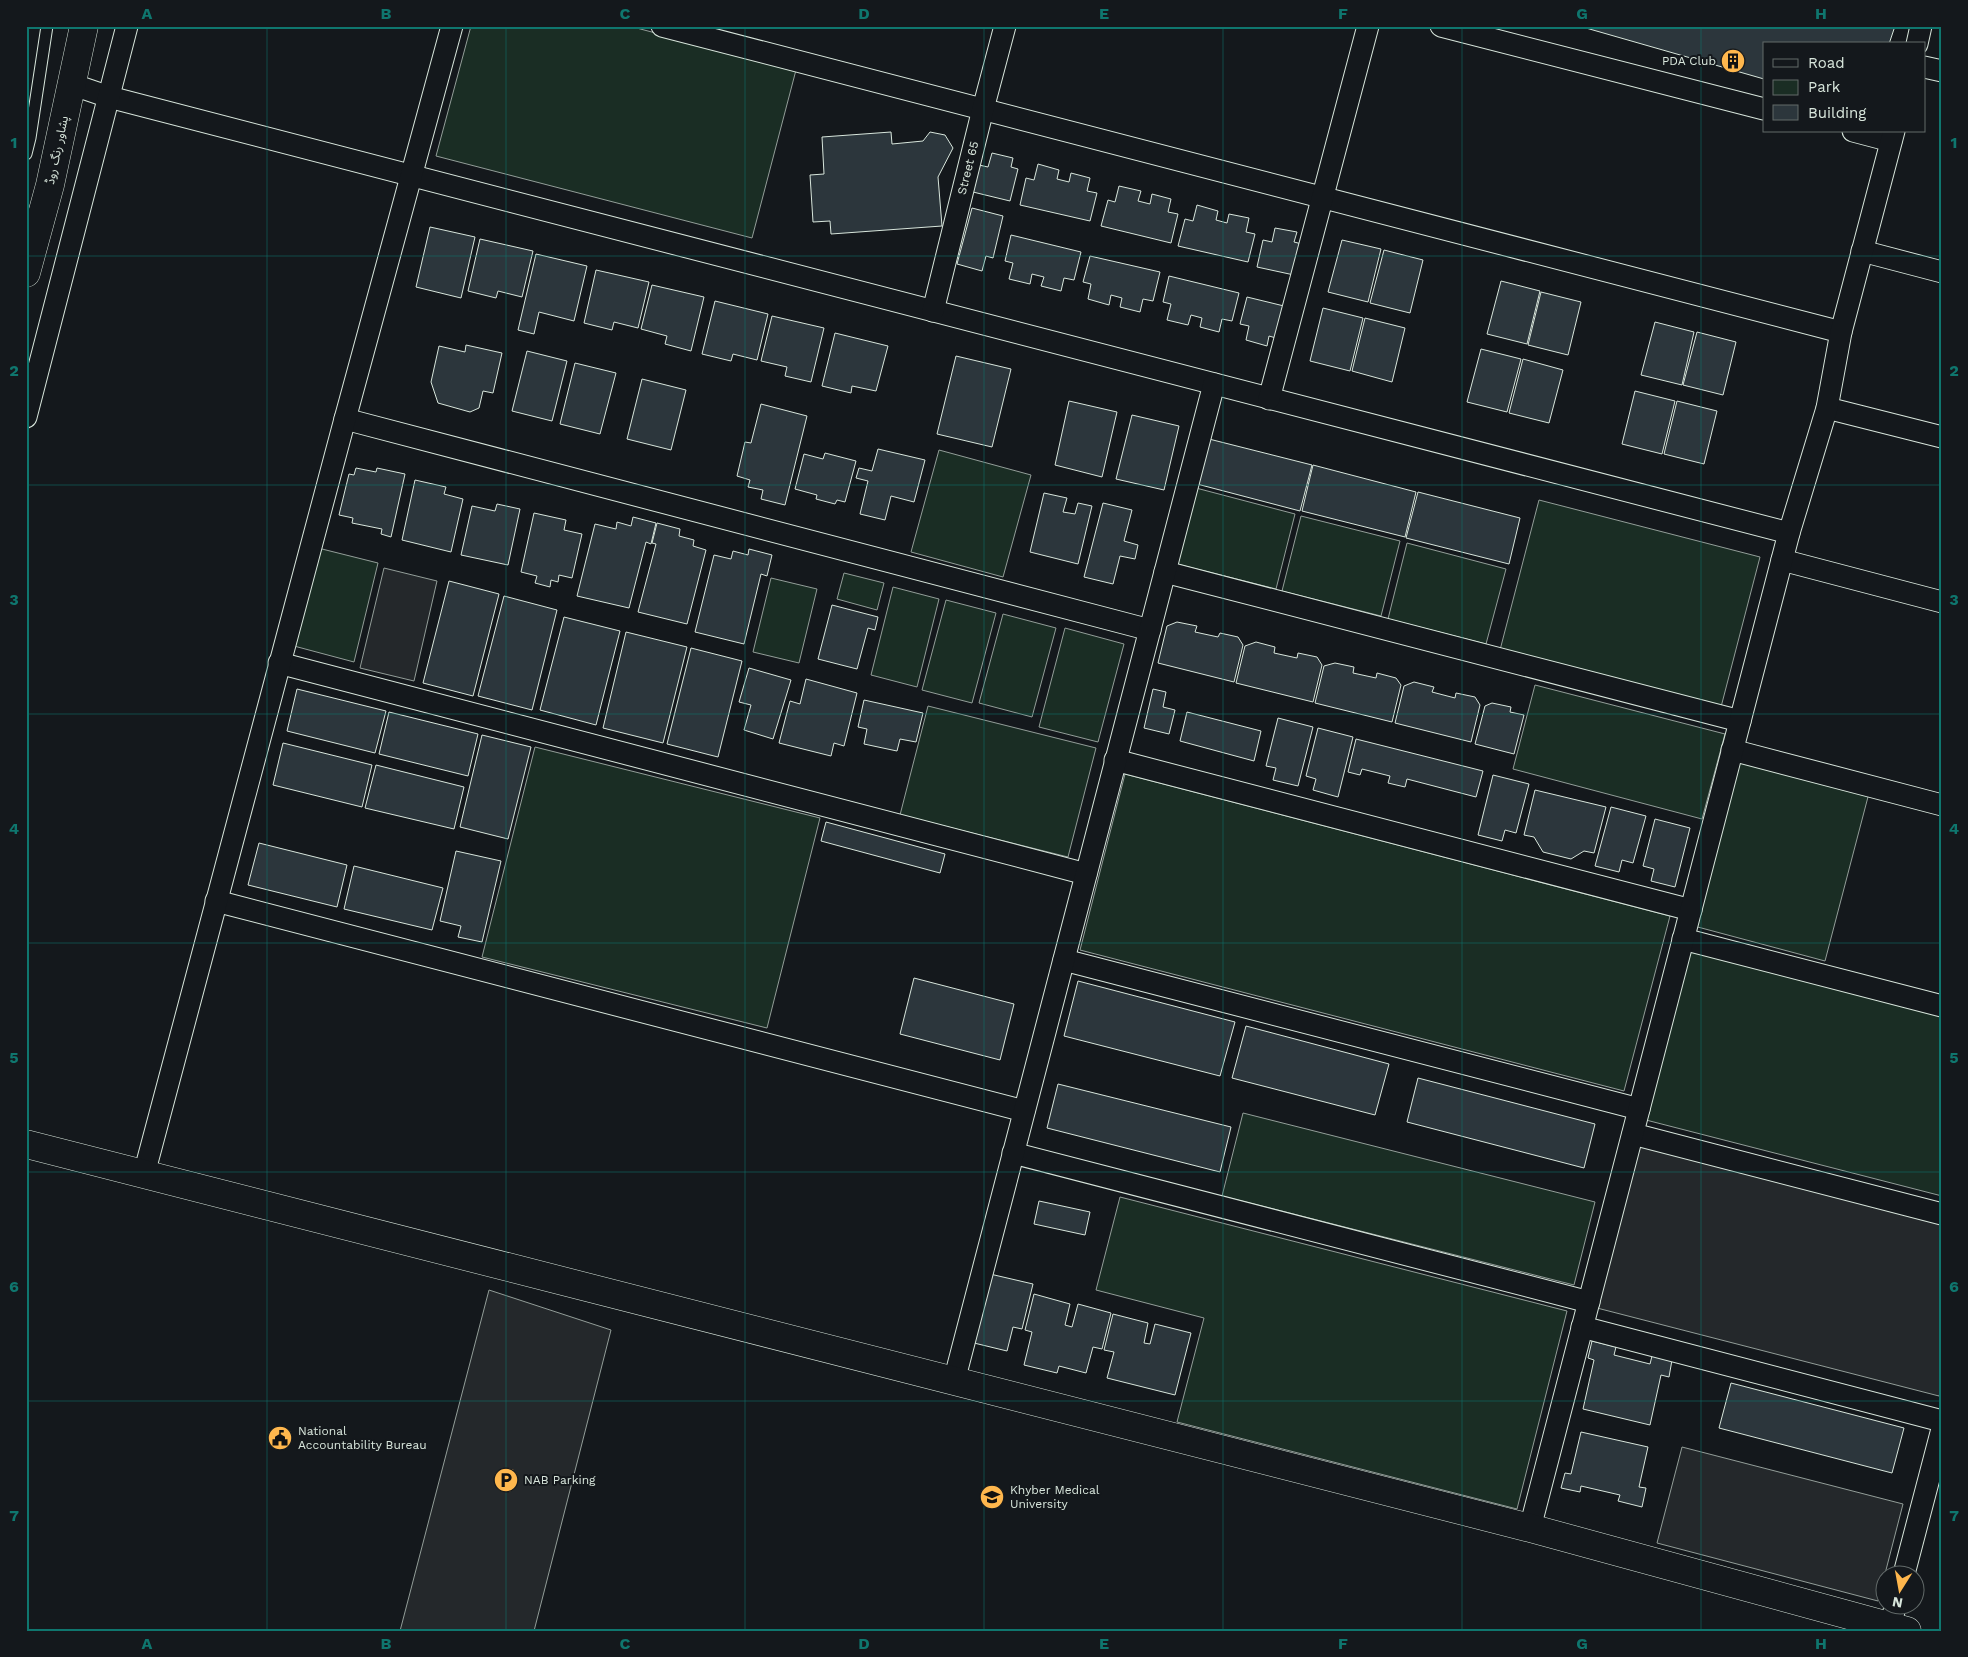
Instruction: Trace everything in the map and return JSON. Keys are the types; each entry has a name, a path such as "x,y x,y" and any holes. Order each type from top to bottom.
{"main road":[{"name":"پشاور رنگ روڈ","path":"26,273 50,185 84,26"},
{"path":"26,1144 1530,1528 1898,1620"}],"street":[{"path":"26,417 127,26"},
{"path":"144,1174 345,419 413,175 452,26"},
{"path":"662,26 1841,332"},
{"name":"Street 65","path":"933,311 982,109 1005,26"},
{"path":"1269,399 1368,26"},
{"path":"1441,26 1763,109"},
{"path":"1917,42 1921,26"},
{"path":"1926,67 1942,71"},
{"path":"71,84 109,97 1789,533"},
{"path":"1530,1528 1789,533 1828,408 1841,332 1892,136 1861,132"},
{"path":"1862,251 1942,272"},
{"path":"954,1381 1214,384"},
{"path":"1828,408 1942,437"},
{"path":"345,419 1150,630"},
{"path":"1782,560 1942,602"},
{"path":"1165,572 1740,721"},
{"path":"280,664 1086,874"},
{"path":"1732,750 1942,804"},
{"path":"1115,760 1691,910"},
{"path":"216,901 1024,1111"},
{"path":"1683,939 1942,1006"},
{"path":"1064,960 1639,1109"},
{"path":"1633,1134 1942,1214"},
{"path":"1013,1153 1589,1302"},
{"path":"1582,1327 1942,1421"},
{"path":"1907,1564 1936,1475 1942,1428"}],"lane":[{"path":"26,154 47,26"}],"green space":[{"path":"471,26 629,26 796,70 752,238 436,156"},
{"path":"939,450 1031,475 1003,577 911,552"},
{"path":"1196,488 1295,514 1276,589 1177,564"},
{"path":"1539,500 1760,557 1721,707 1500,650"},
{"path":"1301,516 1400,541 1381,616 1282,591"},
{"path":"1407,543 1506,569 1486,644 1388,619"},
{"path":"318,548 378,563 354,662 294,646"},
{"path":"844,573 884,583 877,610 837,599"},
{"path":"771,578 817,589 799,663 753,652"},
{"path":"893,587 939,599 917,687 871,675"},
{"path":"946,600 996,613 972,703 922,690"},
{"path":"1003,614 1056,628 1032,717 979,703"},
{"path":"1065,628 1124,644 1098,742 1039,727"},
{"path":"1535,685 1725,734 1702,819 1513,769"},
{"path":"928,706 1096,748 1068,857 900,815"},
{"path":"535,747 820,818 767,1028 482,957"},
{"path":"1737,758 1869,793 1825,961 1694,926"},
{"path":"1125,774 1670,916 1624,1091 1080,950"},
{"path":"1690,950 1942,1015 1942,1196 1646,1120"},
{"path":"1243,1113 1595,1202 1574,1285 1222,1196"},
{"path":"1120,1197 1567,1311 1517,1509 1177,1422 1204,1318 1096,1290"}],"shaded area":[{"path":"384,568 437,581 414,681 360,668"},
{"path":"1639,1145 1942,1222 1942,1386 1939,1396 1597,1308"},
{"name":"NAB Parking","path":"489,1290 611,1330 534,1631 400,1631"},
{"path":"1682,1447 1903,1504 1888,1564 1876,1564 1876,1600 1657,1543"}],"building":[{"name":"PDA Club","path":"1579,26 1895,26 1890,42 1763,42 1763,79"},
{"path":"891,132 892,144 923,141 930,132 945,135 953,148 938,177 942,226 831,234 830,221 813,222 810,175 824,174 822,137"},
{"path":"992,153 1013,158 1011,167 1018,169 1010,201 973,192 979,165 988,167"},
{"path":"1038,164 1059,170 1057,179 1069,182 1071,173 1090,178 1087,191 1097,193 1090,221 1020,205 1026,178 1034,180"},
{"path":"1119,186 1141,191 1138,201 1150,204 1152,194 1171,199 1168,212 1178,214 1171,243 1101,226 1108,200 1115,202"},
{"path":"1197,205 1218,211 1216,220 1227,223 1229,214 1249,218 1246,232 1255,234 1248,262 1178,246 1185,219 1193,221"},
{"path":"972,208 1003,216 993,258 986,256 982,271 957,264"},
{"path":"430,227 475,237 461,298 416,287"},
{"path":"1275,228 1297,232 1294,242 1302,244 1294,275 1257,267 1263,240 1272,242"},
{"path":"1011,235 1081,252 1074,280 1064,278 1061,291 1041,286 1044,277 1032,274 1030,284 1009,279 1013,263 1005,261"},
{"path":"480,239 533,251 522,297 498,291 496,298 468,291"},
{"path":"1342,240 1381,249 1368,302 1328,292"},
{"path":"1384,250 1423,260 1410,313 1370,303"},
{"path":"536,254 587,266 574,321 539,312 534,334 518,330"},
{"path":"1090,256 1160,272 1153,301 1143,299 1140,312 1120,307 1122,298 1111,295 1109,305 1088,299 1091,284 1083,282"},
{"path":"596,270 649,282 638,328 614,322 612,330 584,323"},
{"path":"1169,276 1239,293 1232,321 1222,319 1219,332 1200,327 1202,318 1191,315 1188,325 1167,320 1171,304 1163,302"},
{"path":"1501,281 1540,291 1527,344 1487,334"},
{"path":"652,285 704,297 691,351 665,344 667,336 641,329"},
{"path":"1541,292 1581,302 1568,355 1528,345"},
{"path":"1247,297 1284,306 1276,338 1269,336 1267,346 1246,340 1249,326 1240,324"},
{"path":"715,301 768,314 757,360 733,354 731,361 702,354"},
{"path":"1323,308 1363,318 1350,371 1310,361"},
{"path":"772,316 824,328 811,382 785,376 787,367 761,361"},
{"path":"1365,318 1405,328 1392,382 1352,371"},
{"path":"1655,322 1694,332 1682,385 1641,375"},
{"path":"1697,332 1736,342 1723,395 1683,385"},
{"path":"835,333 888,346 876,391 852,386 851,393 822,386"},
{"path":"466,345 502,353 493,393 483,391 479,408 470,412 438,403 431,382 439,346 465,352"},
{"path":"1481,349 1521,359 1507,412 1467,402"},
{"path":"527,351 567,361 552,421 512,411"},
{"path":"956,356 1011,369 992,447 937,434"},
{"path":"1523,359 1563,370 1549,423 1509,413"},
{"path":"575,363 616,373 600,434 560,424"},
{"path":"642,379 686,390 671,450 627,439"},
{"path":"1635,391 1675,401 1662,454 1622,444"},
{"path":"1069,401 1117,412 1102,477 1055,465"},
{"path":"1677,401 1717,411 1704,464 1664,454"},
{"path":"761,404 807,416 785,505 761,499 763,490 748,487 750,480 737,476 745,442 751,443"},
{"path":"1132,415 1179,426 1164,490 1116,479"},
{"path":"1209,439 1312,465 1300,511 1197,484"},
{"path":"878,449 925,460 914,502 891,496 885,520 860,514 868,481 856,478 859,468 872,471"},
{"path":"825,453 856,461 845,502 837,500 835,504 816,499 817,495 795,489 804,454 823,459"},
{"path":"1313,465 1416,492 1405,537 1302,511"},
{"path":"356,468 376,472 377,468 405,474 391,537 381,534 382,529 352,523 353,518 339,515 349,474 354,475"},
{"path":"415,480 446,487 444,494 463,499 451,552 402,540"},
{"path":"1418,492 1520,518 1509,564 1406,538"},
{"path":"1044,493 1067,498 1063,512 1075,514 1078,503 1092,506 1078,564 1030,552"},
{"path":"1103,503 1132,510 1124,541 1138,545 1135,559 1120,556 1113,584 1084,577"},
{"path":"497,504 520,509 508,565 461,555 472,506 495,511"},
{"path":"534,513 566,520 564,530 582,534 572,578 559,575 558,582 551,580 550,587 535,583 537,576 521,572"},
{"path":"633,517 656,523 651,544 646,542 629,608 577,596 595,524 616,529 617,522 631,526"},
{"path":"657,523 680,529 679,536 694,540 693,546 706,550 687,624 638,612 656,544 652,543"},
{"path":"749,549 772,555 767,576 761,574 744,644 695,632 714,555 731,559 733,551 748,555"},
{"path":"449,581 499,594 473,696 423,683"},
{"path":"504,596 557,610 532,710 478,696"},
{"path":"832,605 878,617 875,630 868,628 857,669 818,659"},
{"path":"564,617 620,631 596,725 540,710"},
{"path":"1177,622 1197,626 1195,632 1218,637 1220,633 1238,637 1243,645 1234,682 1158,663 1167,626"},
{"path":"626,632 687,647 663,743 603,728"},
{"path":"1256,642 1275,647 1274,653 1297,658 1298,653 1317,657 1322,665 1313,702 1236,683 1245,646"},
{"path":"691,648 742,661 718,757 667,744"},
{"path":"1335,663 1354,667 1353,673 1376,678 1377,673 1396,678 1401,685 1392,722 1315,703 1324,666"},
{"path":"749,668 791,680 773,739 744,730 751,705 739,702"},
{"path":"806,679 857,693 844,746 834,743 831,756 779,743 790,701 800,704"},
{"path":"1414,682 1434,687 1432,692 1455,698 1456,693 1475,697 1480,705 1471,742 1395,723 1404,686"},
{"path":"297,689 386,711 375,753 287,731"},
{"path":"1153,689 1166,692 1163,707 1175,710 1169,734 1144,728"},
{"path":"864,700 923,713 916,742 900,739 897,751 864,744 867,729 858,727"},
{"path":"1492,703 1511,707 1510,712 1524,715 1514,754 1475,744 1485,706"},
{"path":"389,712 478,734 468,776 379,754"},
{"path":"1187,712 1261,731 1254,761 1180,741"},
{"path":"1278,718 1313,727 1298,786 1273,780 1276,768 1266,766"},
{"path":"1318,728 1353,737 1338,797 1313,790 1316,779 1306,776"},
{"path":"482,735 531,747 508,839 460,827"},
{"path":"1356,739 1483,771 1476,797 1407,779 1405,787 1388,783 1390,776 1362,769 1360,775 1348,772"},
{"path":"283,743 372,765 362,807 273,785"},
{"path":"376,765 464,787 454,829 365,808"},
{"path":"1493,775 1529,784 1516,833 1505,830 1502,841 1478,835"},
{"path":"1535,790 1606,807 1594,853 1584,851 1571,859 1543,852 1534,837 1524,835"},
{"path":"1611,807 1646,816 1633,863 1622,860 1619,872 1595,866"},
{"path":"1655,819 1690,828 1675,887 1651,881 1654,869 1643,866"},
{"path":"826,822 945,854 940,873 821,841"},
{"path":"259,843 347,865 337,907 248,885"},
{"path":"456,851 501,861 482,942 458,937 461,926 440,921"},
{"path":"354,866 443,888 432,930 344,909"},
{"path":"914,978 1014,1004 1000,1060 900,1034"},
{"path":"1078,981 1235,1022 1220,1076 1064,1036"},
{"path":"1246,1026 1389,1064 1375,1115 1232,1078"},
{"path":"1418,1078 1595,1124 1584,1168 1407,1122"},
{"path":"1058,1084 1231,1127 1220,1172 1047,1128"},
{"path":"1039,1201 1090,1212 1085,1235 1034,1224"},
{"path":"990,1274 1033,1284 1022,1329 1013,1327 1007,1351 974,1343"},
{"path":"1034,1294 1070,1304 1065,1325 1072,1327 1078,1304 1111,1313 1102,1349 1093,1347 1086,1373 1059,1366 1057,1373 1024,1365 1032,1332 1025,1330"},
{"path":"1113,1314 1148,1323 1144,1343 1150,1344 1155,1324 1191,1333 1175,1395 1107,1378 1114,1352 1104,1350"},
{"path":"1592,1341 1616,1347 1614,1355 1650,1364 1652,1356 1672,1360 1669,1377 1661,1375 1650,1425 1583,1409 1594,1360 1588,1358"},
{"path":"1731,1383 1904,1428 1892,1473 1719,1428"},
{"path":"1581,1432 1648,1447 1639,1487 1646,1488 1642,1507 1618,1501 1620,1495 1581,1486 1580,1492 1561,1488 1565,1473 1571,1474"}],"place":[{"name":"PDA Club","path":"1733,61"},
{"name":"National Accountability Bureau","path":"280,1438"},
{"name":"NAB Parking","path":"506,1480"},
{"name":"Khyber Medical University","path":"992,1497"}]}
